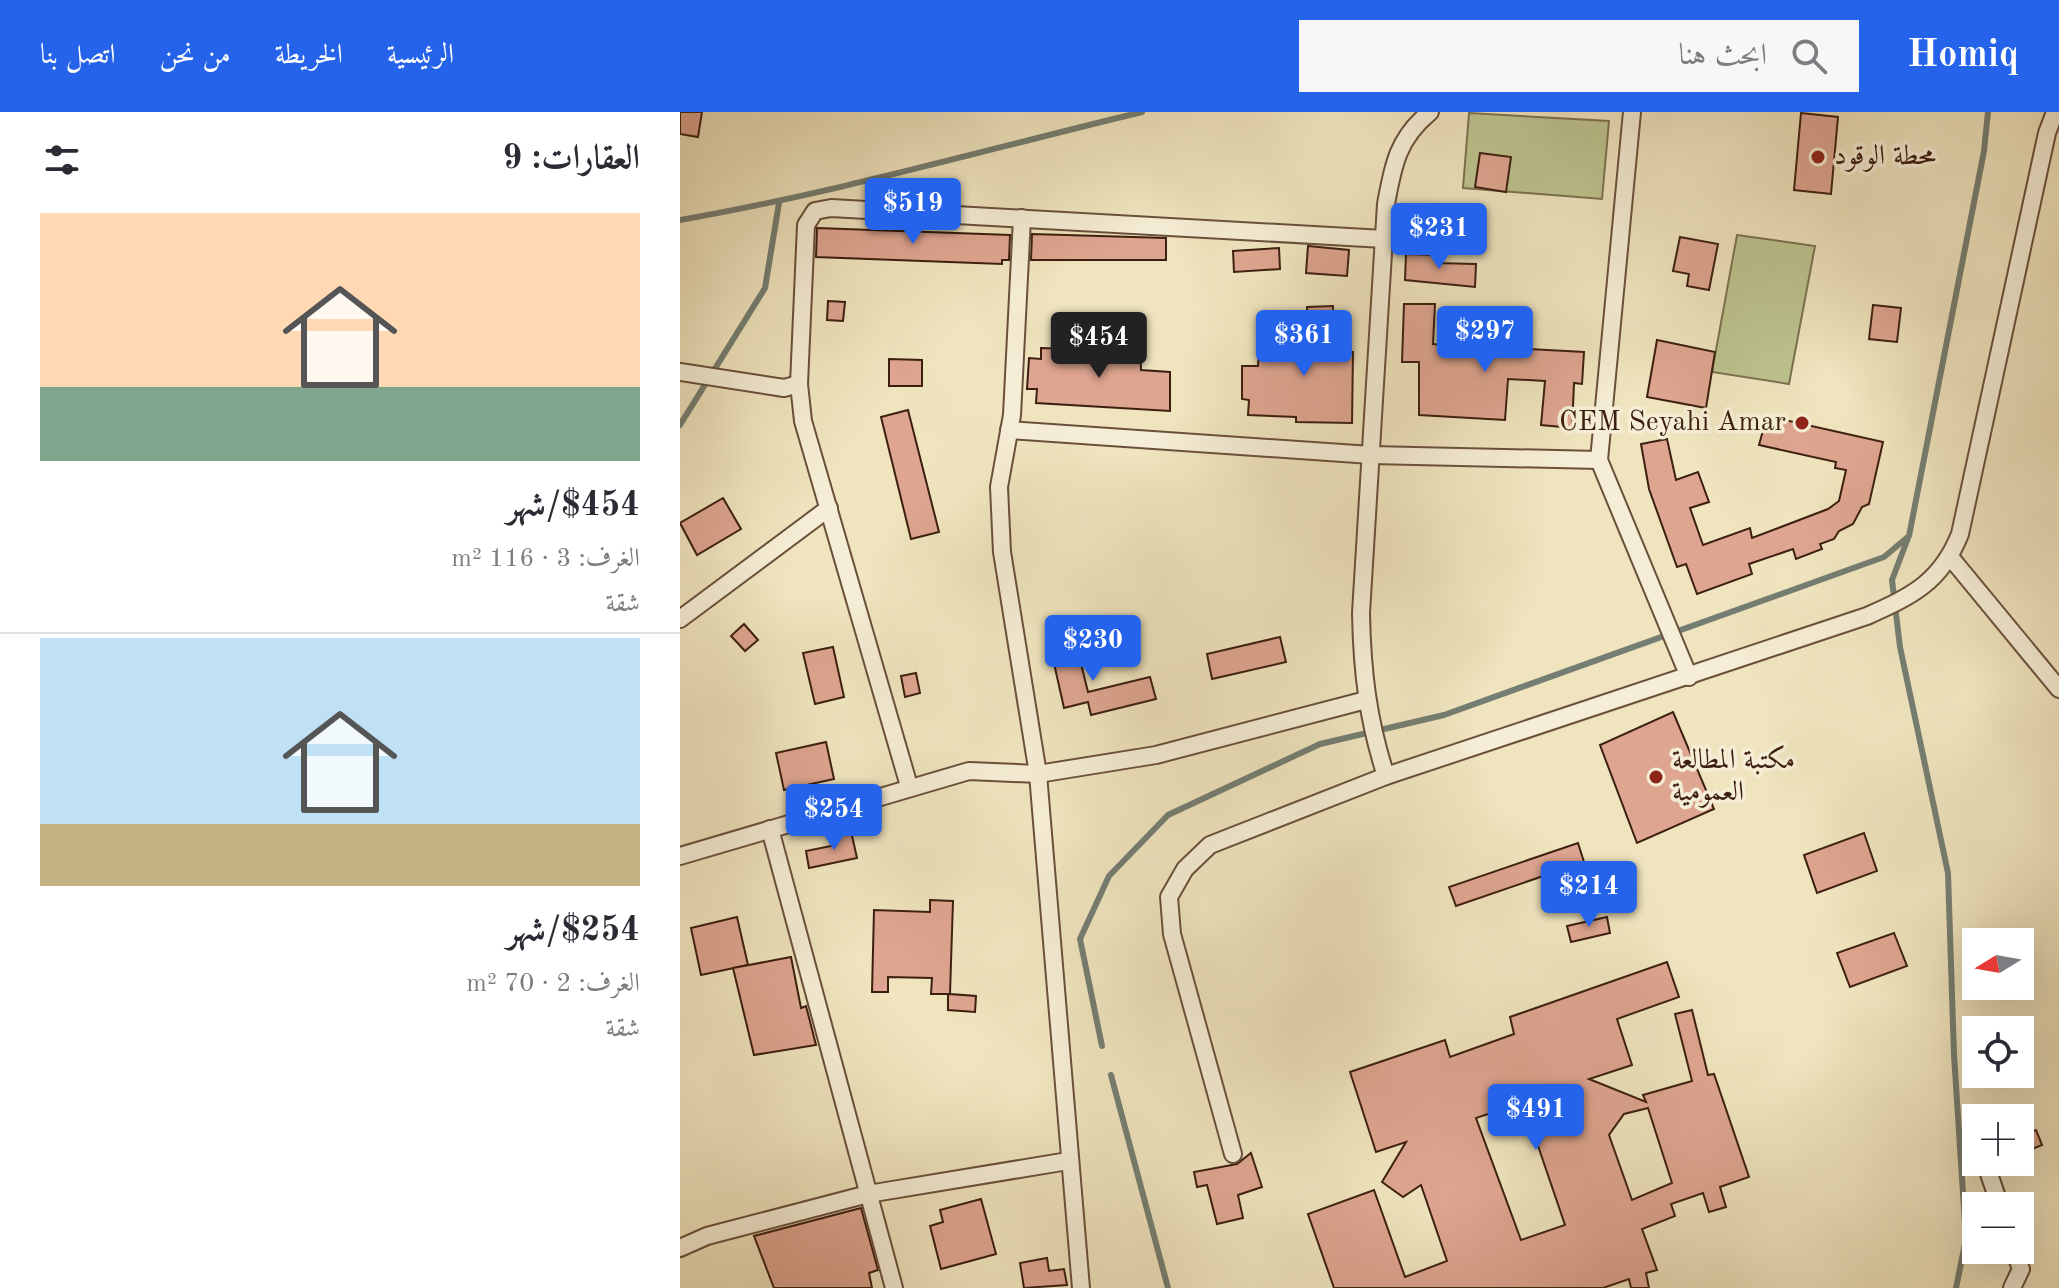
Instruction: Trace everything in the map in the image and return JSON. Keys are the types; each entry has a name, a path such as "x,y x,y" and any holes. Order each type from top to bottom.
{"street":[{"path":"1386,776 1370,728 1361,613 1384,239 1394,164 1410,128 1430,112"},
{"path":"1632,112 1599,460 1689,677"},
{"path":"2044,112 2047,133"},
{"path":"1233,1154 1172,934 1169,897 1185,869 1210,845 1386,776 1689,677 1883,609 1935,578 1951,558 1963,522 2047,133 2055,112"},
{"path":"909,786 803,421 799,384 806,225 815,211 831,208 1384,239"},
{"path":"1022,218 1009,430 999,487 1002,552 1038,774 1081,1288"},
{"path":"680,372 784,388 799,384"},
{"path":"1009,430 1371,455 1599,460"},
{"path":"680,619 829,508"},
{"path":"1951,558 2059,689"},
{"path":"680,856 909,786 969,771 1038,774 1156,755 1366,700"},
{"path":"770,829 894,1288"},
{"path":"680,1248 707,1236 868,1194 1068,1161"},
{"path":"2012,1288 2021,1269 2019,1264"}],"green space":[{"path":"1469,113 1609,121 1602,199 1463,188"},
{"path":"1737,235 1815,246 1789,384 1712,372"}],"building":[{"path":"680,112 702,112 698,137 680,134"},
{"path":"1801,113 1838,117 1831,194 1794,190"},
{"path":"1480,153 1511,157 1506,192 1475,187"},
{"path":"817,228 1010,235 1009,260 1002,260 1002,264 816,257"},
{"path":"1032,234 1166,238 1166,260 1031,260"},
{"path":"1680,237 1718,244 1709,290 1687,286 1689,274 1673,271"},
{"path":"1308,246 1349,250 1347,276 1306,273"},
{"path":"1279,248 1280,269 1234,272 1233,251"},
{"path":"1406,254 1437,255 1437,263 1476,264 1475,287 1405,280"},
{"path":"828,301 845,302 843,321 827,320"},
{"path":"1404,304 1435,304 1433,344 1584,352 1582,384 1574,383 1572,428 1541,425 1545,381 1508,379 1505,420 1419,415 1419,362 1402,362"},
{"path":"1873,305 1901,308 1897,342 1869,339"},
{"path":"1333,306 1334,350 1353,352 1352,423 1296,422 1296,417 1248,415 1249,400 1242,399 1242,366 1258,366 1259,351 1299,354 1299,347 1308,346 1307,307"},
{"path":"1657,340 1715,352 1706,408 1647,397"},
{"path":"1140,341 1141,370 1170,372 1170,411 1036,403 1037,389 1027,389 1029,358 1041,359 1041,348 1075,349 1075,359 1110,361 1109,342"},
{"path":"889,359 922,360 922,386 889,386"},
{"path":"908,410 939,532 911,539 881,417"},
{"path":"1767,416 1883,442 1869,504 1862,507 1853,524 1839,531 1834,539 1820,544 1822,549 1796,559 1793,549 1749,564 1752,574 1697,594 1686,564 1677,567 1649,489 1641,444 1667,439 1676,480 1698,472 1709,502 1690,508 1703,545 1750,528 1752,538 1828,509 1839,501 1846,470 1835,468 1836,462 1759,445"},
{"path":"723,498 741,529 697,555 680,523"},
{"path":"744,624 758,640 745,651 731,636"},
{"path":"1074,635 1088,692 1150,677 1156,699 1091,715 1088,702 1064,708 1049,641"},
{"path":"1280,637 1286,662 1212,679 1207,654"},
{"path":"833,647 844,697 815,704 803,653"},
{"path":"916,673 920,693 905,697 901,676"},
{"name":"مكتبة المطالعة العمومية","path":"1673,712 1714,809 1637,843 1600,745"},
{"path":"826,742 834,779 784,790 776,753"},
{"path":"851,831 857,858 809,868 806,851 836,845 834,834"},
{"path":"1864,833 1877,871 1817,893 1804,855"},
{"path":"1578,843 1584,862 1456,906 1449,887"},
{"path":"930,900 953,901 950,994 976,996 975,1012 948,1010 948,994 931,994 932,978 888,977 888,992 872,992 874,910 930,912"},
{"path":"737,917 748,965 701,975 691,928"},
{"path":"1607,917 1610,933 1571,942 1567,926"},
{"path":"1894,933 1907,966 1850,987 1837,953"},
{"path":"791,957 801,1008 806,1006 816,1045 754,1055 733,968"},
{"path":"1667,962 1679,997 1617,1019 1632,1065 1589,1079 1646,1102 1643,1095 1692,1081 1675,1014 1692,1010 1708,1075 1714,1074 1749,1177 1720,1187 1726,1207 1709,1212 1703,1193 1671,1204 1675,1216 1642,1229 1657,1270 1646,1273 1649,1288 1631,1288 1629,1279 1603,1288 1334,1288 1308,1214 1374,1190 1405,1277 1447,1261 1421,1185 1403,1197 1382,1182 1406,1142 1376,1152 1350,1072 1445,1040 1450,1057 1514,1034 1510,1017","holes":["1523,1102 1565,1225 1521,1240 1476,1118","1648,1108 1672,1183 1632,1200 1609,1135 1624,1114"]},
{"path":"2034,1131 2042,1145 2034,1148"},
{"path":"1251,1153 1262,1187 1238,1195 1243,1218 1217,1224 1207,1185 1197,1187 1194,1172 1237,1164"},
{"path":"981,1199 996,1254 941,1269 930,1226 943,1222 940,1210"},
{"path":"861,1208 878,1270 869,1273 872,1288 774,1288 754,1236"},
{"path":"1047,1258 1049,1271 1064,1269 1067,1285 1024,1288 1020,1263"}],"waterway":[{"path":"680,220 854,184 1142,112"},
{"path":"1102,1046 1080,939 1109,876 1168,815 1320,744 1444,715 1884,557 1909,536 1984,151 1988,112"},
{"path":"680,425 765,288 779,203"},
{"path":"1908,538 1892,580 1900,647 1948,873 1954,1055 1966,1239 1956,1288"},
{"path":"1111,1075 1168,1288"}],"place":[{"name":"محطة الوقود","path":"1818,157"},
{"name":"CEM Seyahi Amar","path":"1802,423"},
{"name":"مكتبة المطالعة العمومية","path":"1656,777"}]}
